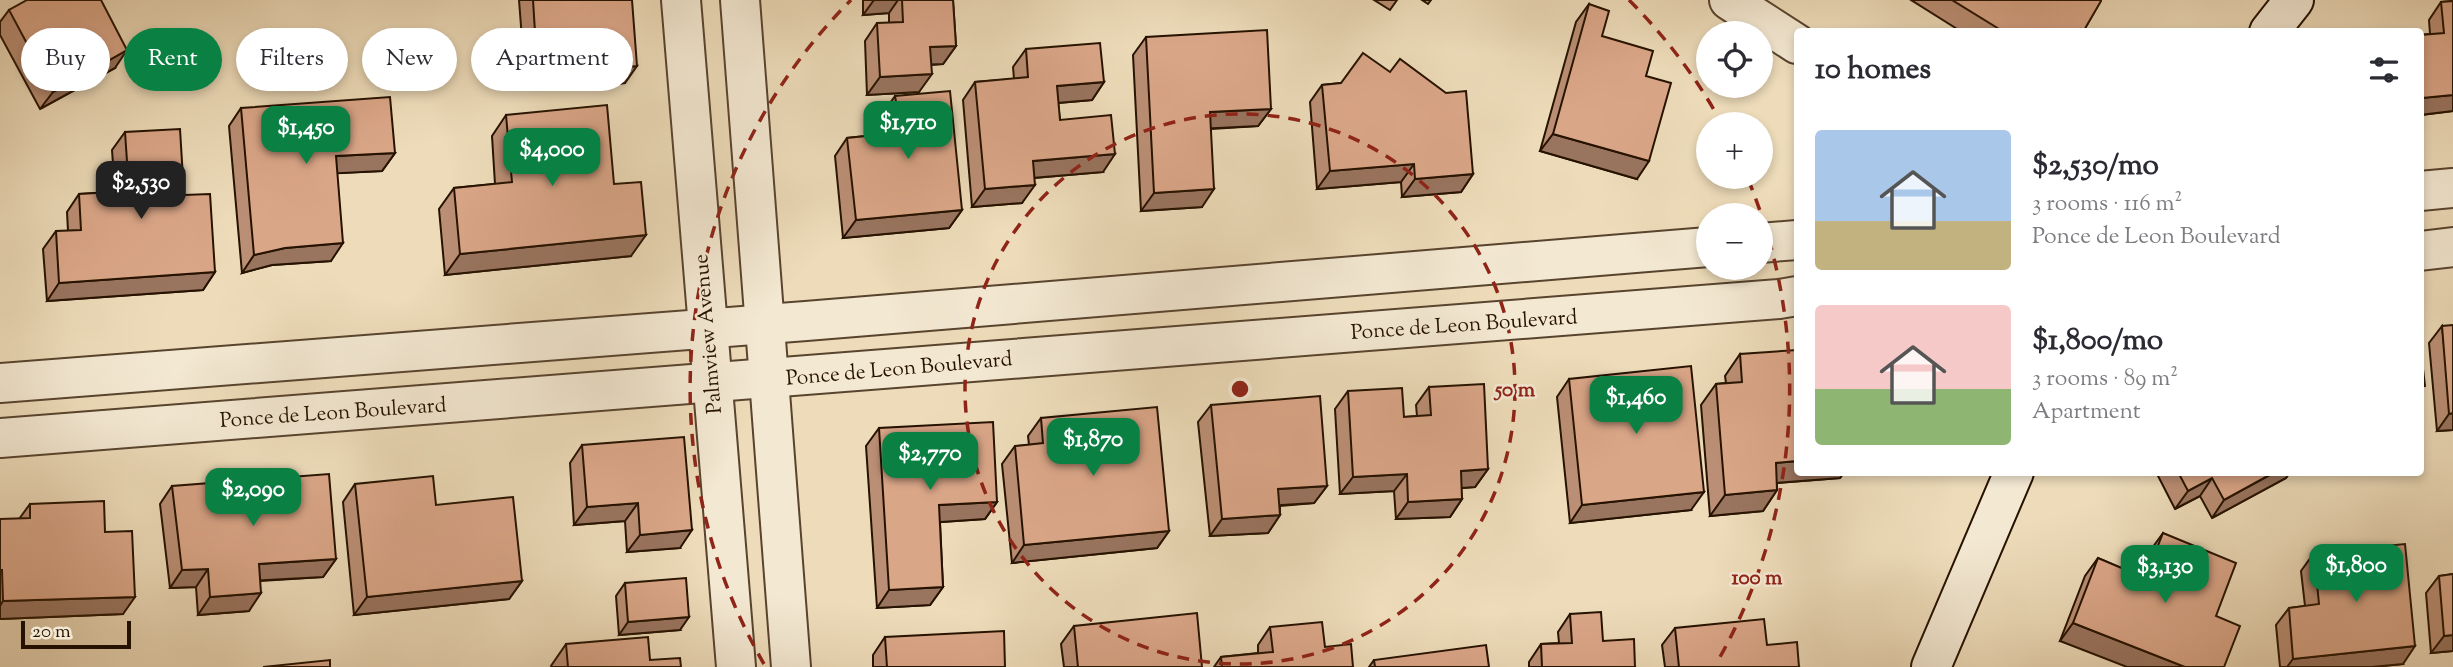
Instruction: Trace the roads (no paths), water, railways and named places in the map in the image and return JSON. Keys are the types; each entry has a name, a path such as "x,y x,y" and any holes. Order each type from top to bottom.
{"street":[{"name":"Palmview Avenue","path":"681,0 736,667"},
{"path":"740,0 791,667"},
{"path":"1729,0 1794,42"},
{"path":"2272,28 2294,0"},
{"path":"2424,191 2453,188"},
{"path":"1773,242 1794,240"},
{"path":"2424,251 2453,247"},
{"path":"0,383 1696,248"},
{"name":"Ponce de Leon Boulevard","path":"0,438 1794,296"},
{"path":"1931,667 2012,476"}]}
